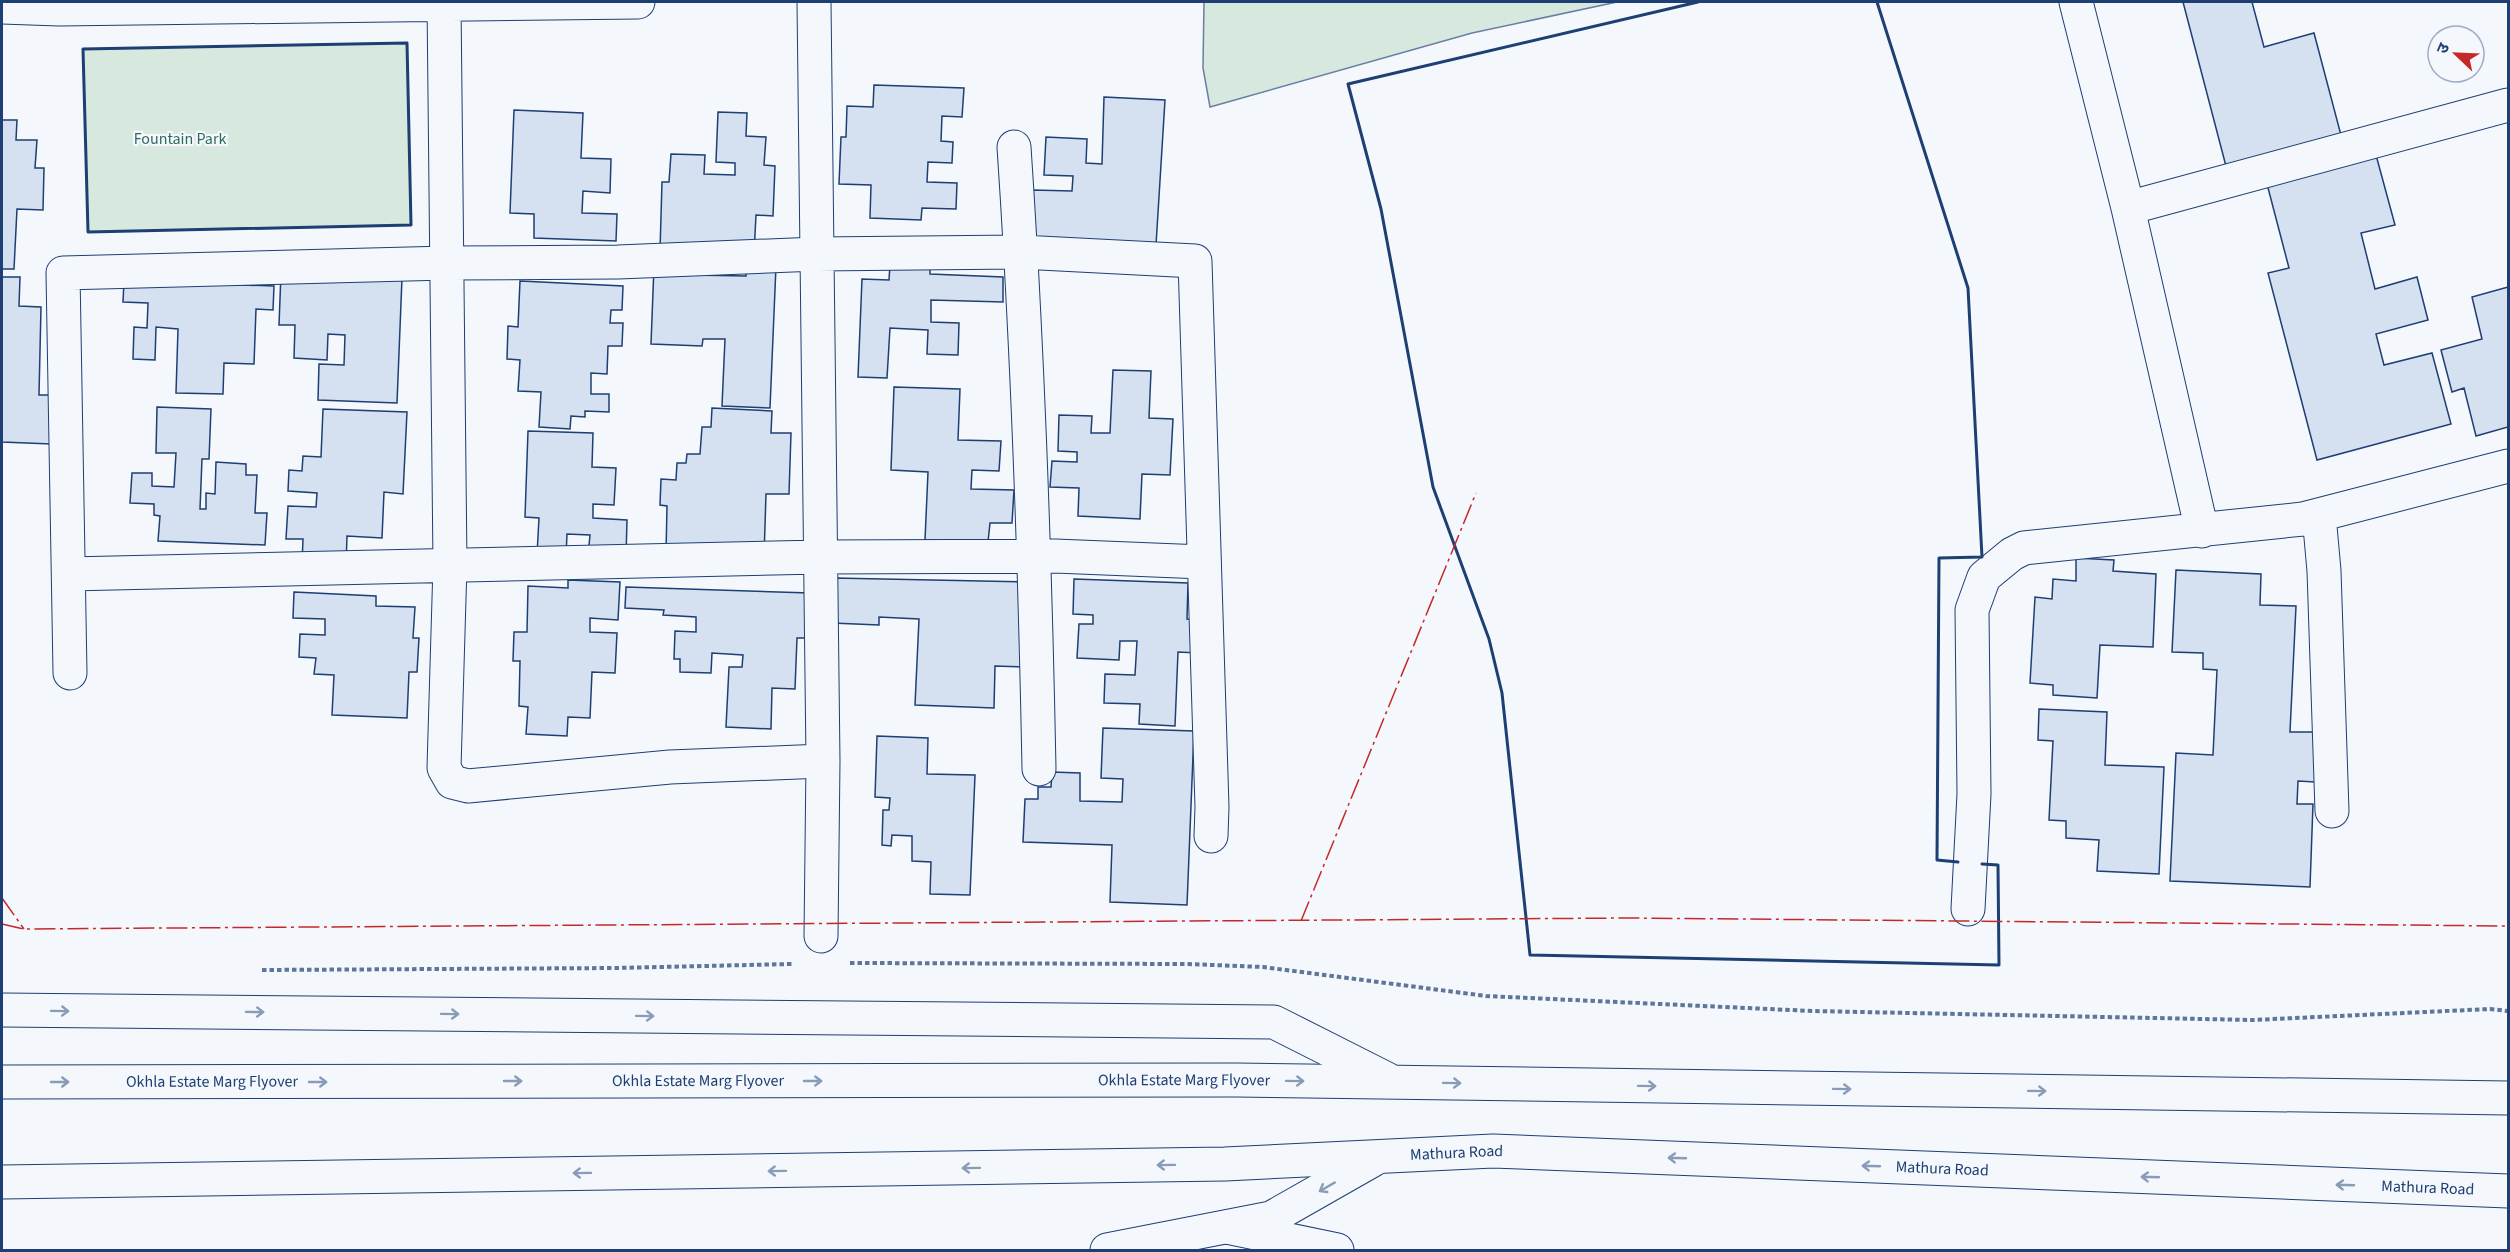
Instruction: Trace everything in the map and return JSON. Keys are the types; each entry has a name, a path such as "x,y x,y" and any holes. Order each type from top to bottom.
{"main road":[{"path":"2,8 58,5 638,2"},
{"path":"814,2 823,761 821,936"},
{"path":"2076,2 2128,208 2202,531"},
{"path":"444,3 450,565 444,768 452,782 468,786 670,767 823,761"},
{"path":"2128,208 2508,105"},
{"path":"1014,147 1035,556 1039,769"},
{"path":"70,673 63,273 447,263 618,262 817,254 1021,252 1195,261 1212,807 1211,836"},
{"path":"1968,909 1974,794 1972,610 1984,577 2012,554 2024,548 2303,519 2508,466"},
{"path":"2319,515 2324,571 2332,811"},
{"path":"69,574 820,557 1035,556 1203,562"},
{"path":"2,1010 1274,1022 1394,1082 2508,1098"},
{"name":"Okhla Estate Marg Flyover","path":"2,1082 1236,1080 1394,1082"},
{"name":"Mathura Road","path":"1377,1158 1493,1151 2508,1191"},
{"path":"2,1182 1225,1164 1377,1158"},
{"path":"1107,1251 1271,1218 1377,1158"},
{"path":"1227,1227 1337,1251"}],"path":[{"path":"256,970 615,968 800,963"},
{"path":"847,963 1263,966 1486,996 1812,1011 2252,1020 2490,1009 2508,1011"}],"green space":[{"path":"1204,2 1617,2 1472,33 1210,107 1203,68"},
{"name":"Fountain Park","path":"407,43 411,225 88,232 83,49"}],"building":[{"path":"2183,2 2252,2 2264,47 2314,33 2342,139 2227,170"},
{"path":"874,85 964,88 962,117 942,116 941,141 953,142 952,163 928,162 927,182 957,183 956,209 922,208 921,220 870,218 871,185 839,184 841,137 846,137 847,106 873,107"},
{"path":"1104,97 1165,100 1156,245 1031,246 1033,190 1072,191 1073,176 1044,175 1046,137 1087,139 1086,163 1102,164"},
{"path":"514,110 583,113 581,158 611,159 610,193 583,191 582,213 617,214 616,241 534,238 534,214 510,213"},
{"path":"718,112 747,113 746,136 766,137 764,165 775,166 773,216 756,215 754,254 660,251 662,182 669,182 671,154 705,155 704,174 735,175 735,163 716,162"},
{"path":"2,120 17,120 16,140 37,140 35,168 44,168 43,210 17,209 14,269 2,269"},
{"path":"2376,155 2395,225 2361,233 2375,289 2417,277 2428,320 2376,334 2384,365 2432,353 2451,424 2317,460 2268,273 2289,268 2267,184"},
{"path":"746,265 776,266 770,408 722,406 725,339 703,339 702,346 651,344 654,266 691,275 746,276"},
{"path":"890,265 930,267 930,274 1003,277 1003,302 931,300 931,322 959,323 958,355 927,354 928,330 890,328 887,378 858,377 862,279 889,280"},
{"path":"281,273 402,278 397,403 318,400 319,364 344,365 345,335 328,334 327,360 294,358 295,325 279,325"},
{"path":"2,277 20,277 19,306 41,307 39,395 52,395 51,444 2,442"},
{"path":"124,281 274,286 273,310 256,309 254,364 224,363 223,394 176,393 178,329 156,327 155,360 133,359 134,327 147,328 148,303 123,302"},
{"path":"520,281 623,286 622,310 611,310 610,323 623,323 622,346 608,346 607,374 591,373 591,394 609,394 609,412 585,411 585,417 571,416 570,429 539,427 541,392 518,391 520,360 507,359 508,326 518,327"},
{"path":"2508,287 2508,427 2476,436 2464,388 2452,392 2441,350 2482,339 2472,297"},
{"path":"1113,370 1151,371 1149,418 1173,419 1170,475 1142,474 1140,519 1078,516 1079,488 1050,487 1052,461 1077,462 1077,452 1058,451 1059,415 1092,416 1091,433 1110,433"},
{"path":"894,387 960,389 958,440 1001,441 999,471 972,470 971,489 1014,490 1012,523 990,523 988,542 925,540 928,472 891,470"},
{"path":"157,407 211,409 209,459 202,459 200,509 206,509 206,493 215,494 216,462 246,464 246,475 257,475 255,513 267,513 265,545 158,541 160,516 154,515 154,504 130,503 132,473 152,473 152,486 174,487 176,453 156,453"},
{"path":"712,408 772,411 771,433 791,433 789,494 766,494 764,557 666,554 667,506 660,505 661,479 676,480 677,463 686,463 687,454 700,454 702,427 711,427"},
{"path":"323,409 407,412 403,494 384,492 382,538 347,536 346,566 302,564 303,539 286,539 288,506 316,507 317,493 288,491 289,470 302,471 303,456 321,457"},
{"path":"528,431 593,433 592,467 616,468 614,505 593,504 593,518 627,520 626,557 588,556 590,535 567,534 566,556 537,555 539,518 525,517"},
{"path":"2076,558 2114,560 2113,571 2156,574 2153,647 2100,645 2097,698 2053,695 2053,685 2030,683 2035,597 2052,599 2053,579 2076,581"},
{"path":"2176,570 2261,574 2260,605 2296,606 2290,732 2317,732 2315,782 2298,781 2297,804 2313,804 2310,887 2170,881 2176,753 2213,755 2217,670 2203,669 2203,653 2172,652"},
{"path":"834,578 1026,582 1025,667 995,666 994,708 915,705 919,619 879,617 879,625 832,623"},
{"path":"1074,579 1188,583 1187,619 1199,620 1198,653 1178,652 1175,726 1139,724 1140,704 1104,703 1105,674 1135,675 1137,641 1120,641 1119,660 1077,658 1079,624 1093,624 1093,615 1073,614"},
{"path":"568,580 620,582 618,620 590,618 590,632 617,633 615,673 592,672 590,718 568,717 567,736 526,734 528,707 519,706 520,661 513,661 514,632 527,632 528,586 568,588"},
{"path":"626,587 810,593 808,638 797,638 795,689 772,688 771,729 726,727 729,667 742,667 743,655 712,653 711,673 680,672 680,659 674,659 675,631 696,632 696,617 663,615 664,610 625,608"},
{"path":"294,592 376,596 376,606 415,607 413,638 419,638 417,672 409,672 407,718 332,715 334,675 314,674 316,658 299,657 300,634 325,635 325,619 293,618"},
{"path":"2039,709 2107,712 2105,765 2164,767 2159,874 2097,871 2099,840 2066,838 2066,821 2049,820 2053,741 2038,740"},
{"path":"1103,728 1194,731 1187,905 1110,902 1112,845 1023,842 1025,799 1038,799 1038,787 1051,787 1052,772 1080,773 1080,801 1122,802 1123,779 1101,778"},
{"path":"877,736 928,738 927,774 975,775 970,895 930,894 931,862 912,861 912,836 892,835 891,846 882,845 883,810 889,810 890,798 875,797"}],"wall":[{"path":"1698,2 1348,84 1381,209 1433,487 1489,639 1502,693 1530,955 1999,965 1998,865 1982,864"},
{"path":"1877,2 1968,288 1982,557 1939,558 1937,860 1958,862"},
{"path":"407,43 411,225 88,232 83,49 407,43"}],"power":[{"path":"1301,921 1476,493"},
{"path":"2,898 24,929"},
{"path":"2,924 24,929 1629,918 2508,926"}]}
